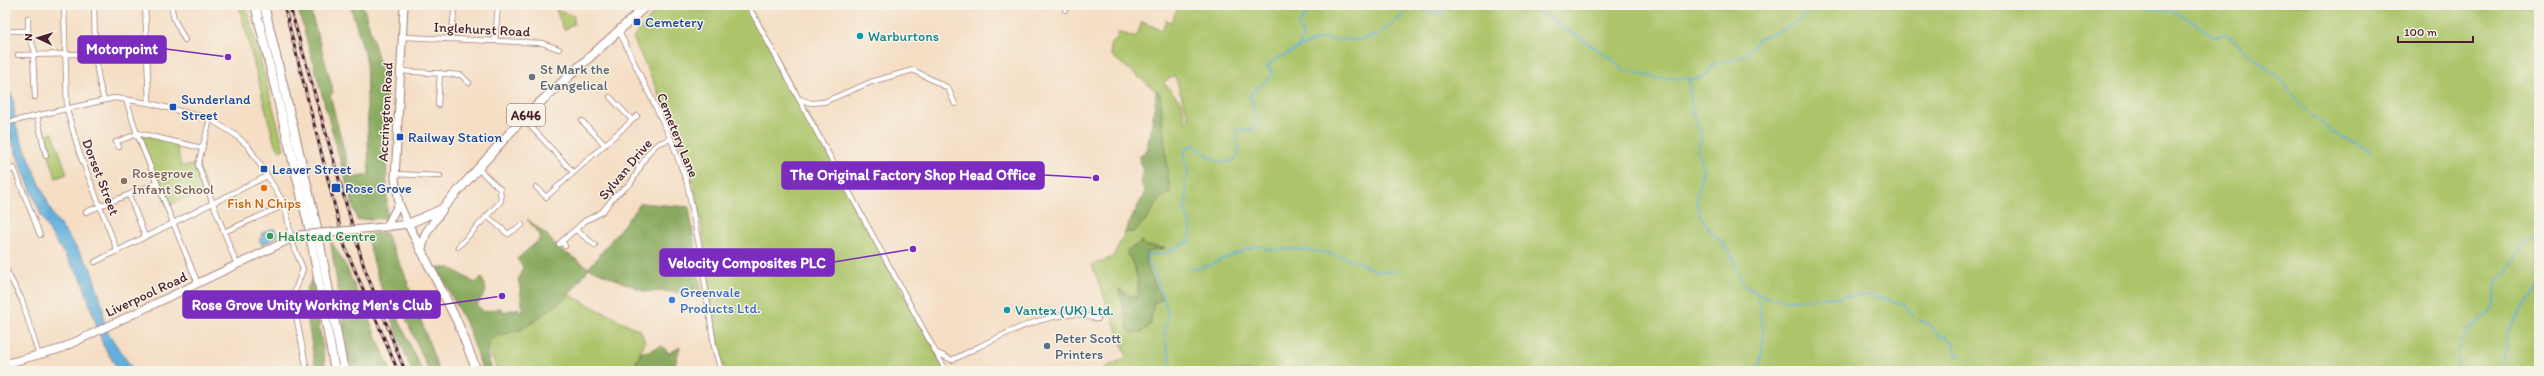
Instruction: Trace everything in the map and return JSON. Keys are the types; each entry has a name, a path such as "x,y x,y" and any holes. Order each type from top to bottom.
{"highway":[{"path":"251,5 267,50"},
{"path":"255,5 308,223 335,371"},
{"path":"264,5 314,216 344,371"},
{"name":"A646","path":"408,224 442,209 523,118 647,5"},
{"path":"421,250 426,233 442,209"},
{"name":"Accrington Road","path":"408,224 457,322 478,371"}],"main road":[{"name":"Accrington Road","path":"404,5 395,174 399,203 408,224"},
{"path":"386,226 395,214 399,203"},
{"name":"A646","path":"296,236 408,224"},
{"name":"Liverpool Road","path":"5,364 39,356 94,333 296,236"}],"street":[{"path":"66,5 118,5"},
{"name":"Dorset Street","path":"66,5 67,110 79,152 117,250"},
{"path":"94,5 96,54 100,87 104,100"},
{"path":"145,5 149,103"},
{"path":"171,5 174,19 185,40"},
{"path":"451,39 454,5"},
{"path":"495,40 498,5"},
{"path":"748,5 946,371"},
{"path":"28,18 28,31 35,55 35,97"},
{"path":"5,31 28,31"},
{"name":"Cemetery Lane","path":"619,31 671,139 687,183 701,257 714,346 721,371"},
{"name":"Inglehurst Road","path":"403,37 542,43 559,49"},
{"path":"18,55 147,53"},
{"path":"400,70 461,75 469,83"},
{"path":"799,99 811,104 824,102 871,82 913,70 948,88 955,104"},
{"path":"438,105 440,73"},
{"path":"610,97 632,120"},
{"path":"126,99 137,133 198,284"},
{"path":"5,123 67,110 104,100 126,99 149,103 210,119 234,134 248,146 268,176 285,204 296,236 302,269 295,290 294,305 307,371"},
{"path":"36,116 46,156"},
{"path":"536,187 546,197 637,116"},
{"path":"523,118 573,172"},
{"path":"210,119 198,165 237,264"},
{"path":"582,121 605,145"},
{"path":"118,147 116,142 137,133 202,148"},
{"name":"Sylvan Drive","path":"566,246 560,242 585,221 602,212 615,196 630,183 656,144 671,139"},
{"path":"631,158 640,168"},
{"path":"5,173 14,168 40,235"},
{"path":"458,247 501,201 502,195 500,189 478,169"},
{"path":"395,174 440,176"},
{"path":"95,262 268,176"},
{"path":"86,212 158,183"},
{"path":"129,195 145,236"},
{"path":"224,232 285,204"},
{"path":"487,216 508,234 522,225"},
{"path":"576,230 596,245"},
{"path":"5,268 24,305 39,356"},
{"path":"936,352 952,360 1037,322 1078,314 1098,319"}],"green space":[{"path":"239,5 246,5 284,149 280,151 274,142"},
{"path":"297,5 309,5 332,86 333,93 330,95 351,178 369,175 366,58 350,5 363,5 386,86 387,218 357,220"},
{"path":"660,5 748,5 946,371 725,371 715,330 701,221 692,179 670,118 633,38"},
{"path":"1179,5 2539,5 2539,371 1099,371 1127,357 1092,265 1113,257 1125,232 1134,232 1149,216 1159,199 1160,94 1111,55 1111,43 1116,41 1119,32 1136,38 1142,22 1162,30 1166,20 1171,22","holes":["1175,76 1189,119 1186,122 1181,102 1163,82","1140,241 1146,246 1165,248 1146,252 1145,256 1148,268 1162,299 1154,303 1150,325 1119,289 1132,297 1137,297 1137,275 1127,254 1132,247 1140,244"]},
{"path":"556,10 574,16 574,24 564,30"},
{"path":"1156,91 1160,94 1170,193 1159,199 1149,216 1134,232 1125,232 1145,192 1140,181 1144,171 1139,158 1145,152 1147,145"},
{"path":"53,133 67,174 56,178 43,136"},
{"path":"137,134 176,142 181,166 198,165 207,189 167,206"},
{"path":"641,203 689,207 702,295 663,291 646,292 589,268"},
{"path":"527,219 547,235 557,247 589,268 569,295 535,321 520,330 490,338 487,353 492,371 483,371 469,330 437,268 451,268 475,283 482,278 486,291 477,305 484,312 501,308 504,312 518,308 520,312 524,312 518,281 523,267 517,259 539,240 540,235"},
{"path":"385,232 403,270 439,371 429,371 404,314 397,316 422,371 412,371 389,314 366,235"},
{"path":"330,239 346,266 391,371 351,371"},
{"path":"1140,241 1146,246 1166,248 1147,252 1146,256 1148,269 1162,300 1154,303 1150,325 1142,332 1132,333 1128,329 1119,289 1132,297 1137,297 1137,275 1127,250 1140,244"},
{"path":"312,278 326,371 316,371 304,297"},
{"path":"569,295 641,331 645,342 633,371 498,371 488,349 490,338 520,330"},
{"path":"662,346 669,353 680,347 675,365 669,366 669,371 633,371 641,353"}],"water":[{"path":"5,87 13,97 16,127 53,215 90,267 103,307 104,323 108,333 134,371 119,371 103,345 82,280 52,236 41,215 11,140 5,110"},
{"name":"Halstead Centre","path":"274,228 278,236 262,245 259,239 263,237 262,233"}],"waterway":[{"path":"1170,371 1170,359 1164,335 1168,315 1163,295 1147,255 1165,253 1190,241 1191,224 1184,209 1187,202 1185,181 1189,172 1184,159 1186,148 1193,145 1218,161 1230,162 1236,159 1240,147 1236,132 1239,129 1252,131 1256,125 1252,100 1249,98 1254,90 1272,76 1272,70 1267,67 1277,59 1298,47 1303,34 1298,27 1311,8 1311,5"},
{"path":"1294,50 1319,39 1359,40 1379,35 1404,14 1405,5"},
{"path":"1408,5 1430,12 1443,13 1446,5"},
{"path":"1529,5 1612,59 1621,69 1657,78 1698,79 1708,73 1714,63 1734,60 1740,57 1750,50 1758,39 1782,30 1796,22 1809,12 1814,5"},
{"path":"2134,5 2177,13 2199,25 2213,36 2226,34 2276,76 2307,111"},
{"path":"1689,79 1692,109 1702,136 1698,150 1703,169 1697,196 1698,210 1709,230 1721,241 1734,259 1737,272 1745,287 1757,292 1764,335 1759,371"},
{"path":"2311,115 2331,131 2371,151"},
{"path":"2459,371 2458,360 2460,349 2468,328 2471,329 2494,307 2497,281 2505,274 2522,245 2539,236"},
{"path":"1189,270 1207,266 1247,249 1260,246 1271,250 1293,249 1323,252 1354,260 1377,271 1395,271"},
{"path":"2499,371 2502,366 2511,326 2539,288"},
{"path":"1758,293 1769,298 1788,300 1868,295 1902,303 1914,316"},
{"path":"1919,319 1927,323 1940,336 1947,337 1955,345 1956,354 1960,356"}],"railway":[{"path":"284,5 345,247 398,371"},
{"path":"290,7 364,267 405,371"}],"place":[{"name":"Cemetery","path":"637,22"},
{"name":"Warburtons","path":"860,36"},
{"name":"Motorpoint","path":"228,57"},
{"name":"St Mark the Evangelical","path":"532,77"},
{"name":"Sunderland Street","path":"173,107"},
{"name":"Railway Station","path":"400,137"},
{"name":"Leaver Street","path":"264,169"},
{"name":"The Original Factory Shop Head Office","path":"1096,178"},
{"name":"Rosegrove Infant School","path":"124,181"},
{"name":"Fish N Chips","path":"264,188"},
{"name":"Rose Grove","path":"336,188"},
{"name":"Halstead Centre","path":"270,236"},
{"name":"Velocity Composites PLC","path":"913,249"},
{"name":"Rose Grove Unity Working Men's Club","path":"502,296"},
{"name":"Greenvale Products Ltd.","path":"672,300"},
{"name":"Vantex (UK) Ltd.","path":"1007,310"},
{"name":"Peter Scott Printers","path":"1047,346"}]}
